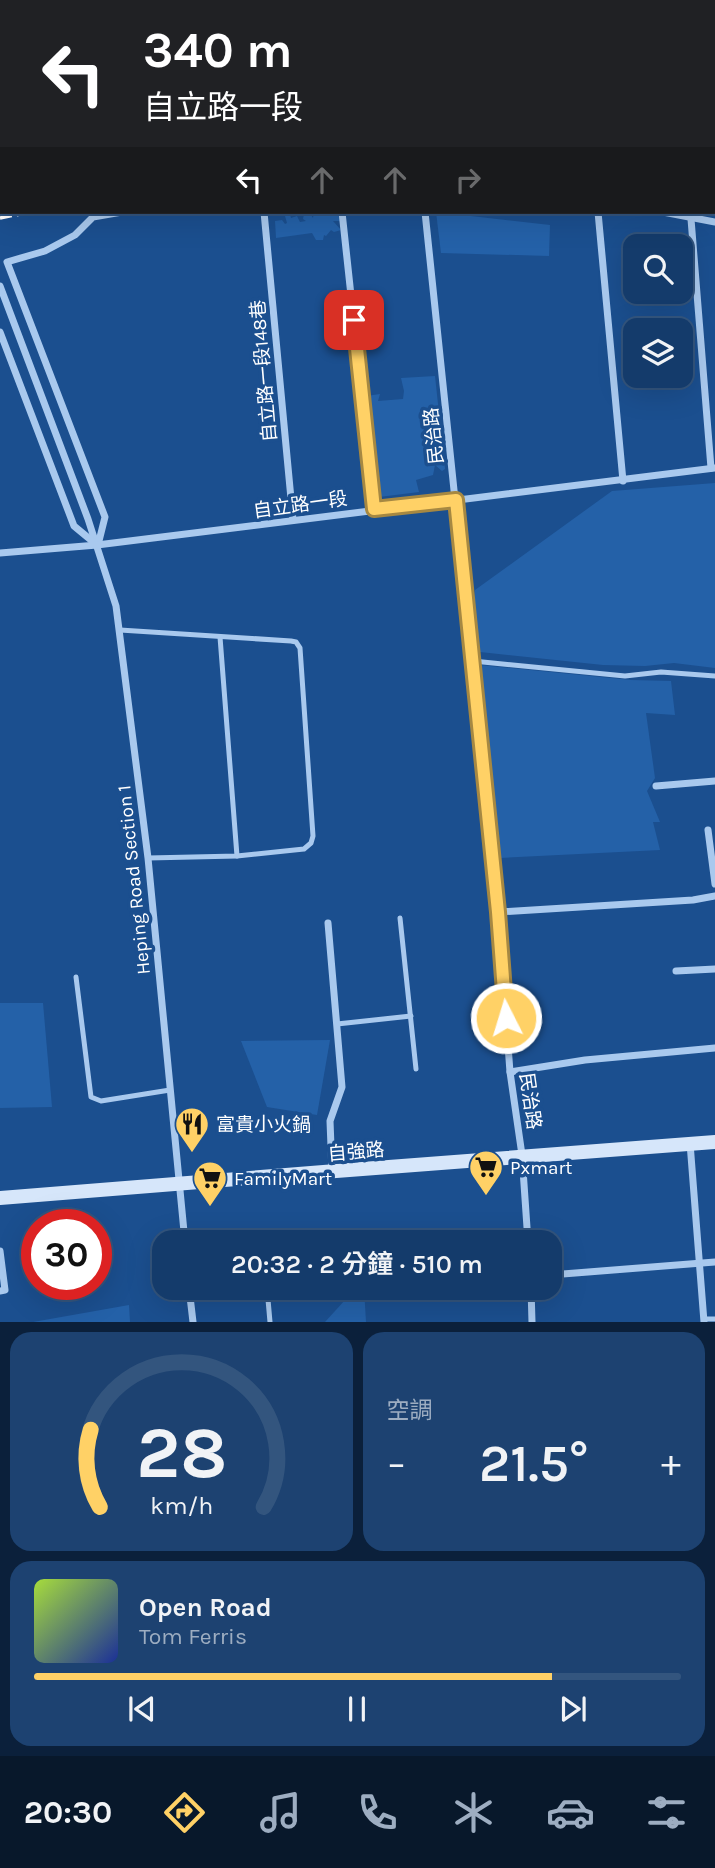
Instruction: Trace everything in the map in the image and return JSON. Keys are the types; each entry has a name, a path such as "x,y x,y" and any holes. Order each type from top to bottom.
{"street":[{"path":"0,332 74,526 97,545 105,517 7,262 45,251 75,235 93,217 110,214"},
{"name":"自立路一段148巷","path":"266,214 293,520"},
{"path":"342,214 374,509"},
{"name":"民治路","path":"425,214 498,912 510,1072 522,1155 527,1230"},
{"path":"598,214 623,481"},
{"path":"671,214 715,222"},
{"path":"691,219 713,468"},
{"name":"Heping Road Section 1","path":"0,286 88,519 116,606 148,858 184,1230"},
{"name":"自立路一段","path":"0,553 97,545 713,468"},
{"path":"656,786 715,781"},
{"path":"708,830 715,884"},
{"path":"498,912 693,900 715,896"},
{"path":"328,923 342,1087 330,1121 332,1172"},
{"path":"676,971 715,969"},
{"path":"510,1072 584,1060 715,1048"},
{"name":"自強路","path":"0,1198 522,1155 715,1142"},
{"path":"690,1143 704,1321"},
{"path":"0,1251 2,1291"},
{"path":"562,1274 715,1262"},
{"path":"191,1300 193,1322"},
{"path":"531,1300 532,1322"}],"lane":[{"path":"120,630 296,642 299,648 313,836 311,842 304,849 237,856 148,858"},
{"path":"220,637 237,856"},
{"path":"472,661 625,676 661,672 715,676"},
{"path":"400,918 416,1069"},
{"path":"76,977 91,1097 101,1101 170,1090"},
{"path":"337,1024 411,1016"},
{"path":"268,1300 270,1322"},
{"path":"704,1321 715,1319"}],"shaded area":[{"path":"290,214 291,218 297,216 300,222 306,221 303,219 304,214 310,214 313,218 314,214 340,214 342,221 333,221 341,230 331,230 324,235 323,240 316,240 312,233 276,238 275,221 282,220 285,224 285,216"},
{"path":"436,214 550,225 549,256 441,253"},
{"path":"435,376 445,469 442,471 435,465 433,475 416,480 419,492 379,497 366,396 380,394 378,401 403,399 401,378"},
{"path":"715,483 715,668 674,663 645,666 603,665 471,651 475,590 612,491"},
{"path":"479,665 631,680 671,681 675,715 646,713 655,778 647,791 660,822 653,822 660,850 500,858"},
{"path":"0,1003 43,1003 52,1107 0,1108"},
{"path":"330,1040 317,1115 267,1107 241,1041"},
{"path":"345,1300 365,1300 366,1322 325,1322"},
{"path":"129,1305 130,1322 33,1322"}],"railway":[{"path":"0,218 20,214"}],"place":[{"name":"富貴小火鍋","path":"192,1154"},
{"name":"Pxmart","path":"486,1197"},
{"name":"FamilyMart","path":"210,1208"}],"route":[{"path":"354,320 374,509 456,500 498,912 506,1018"}]}
